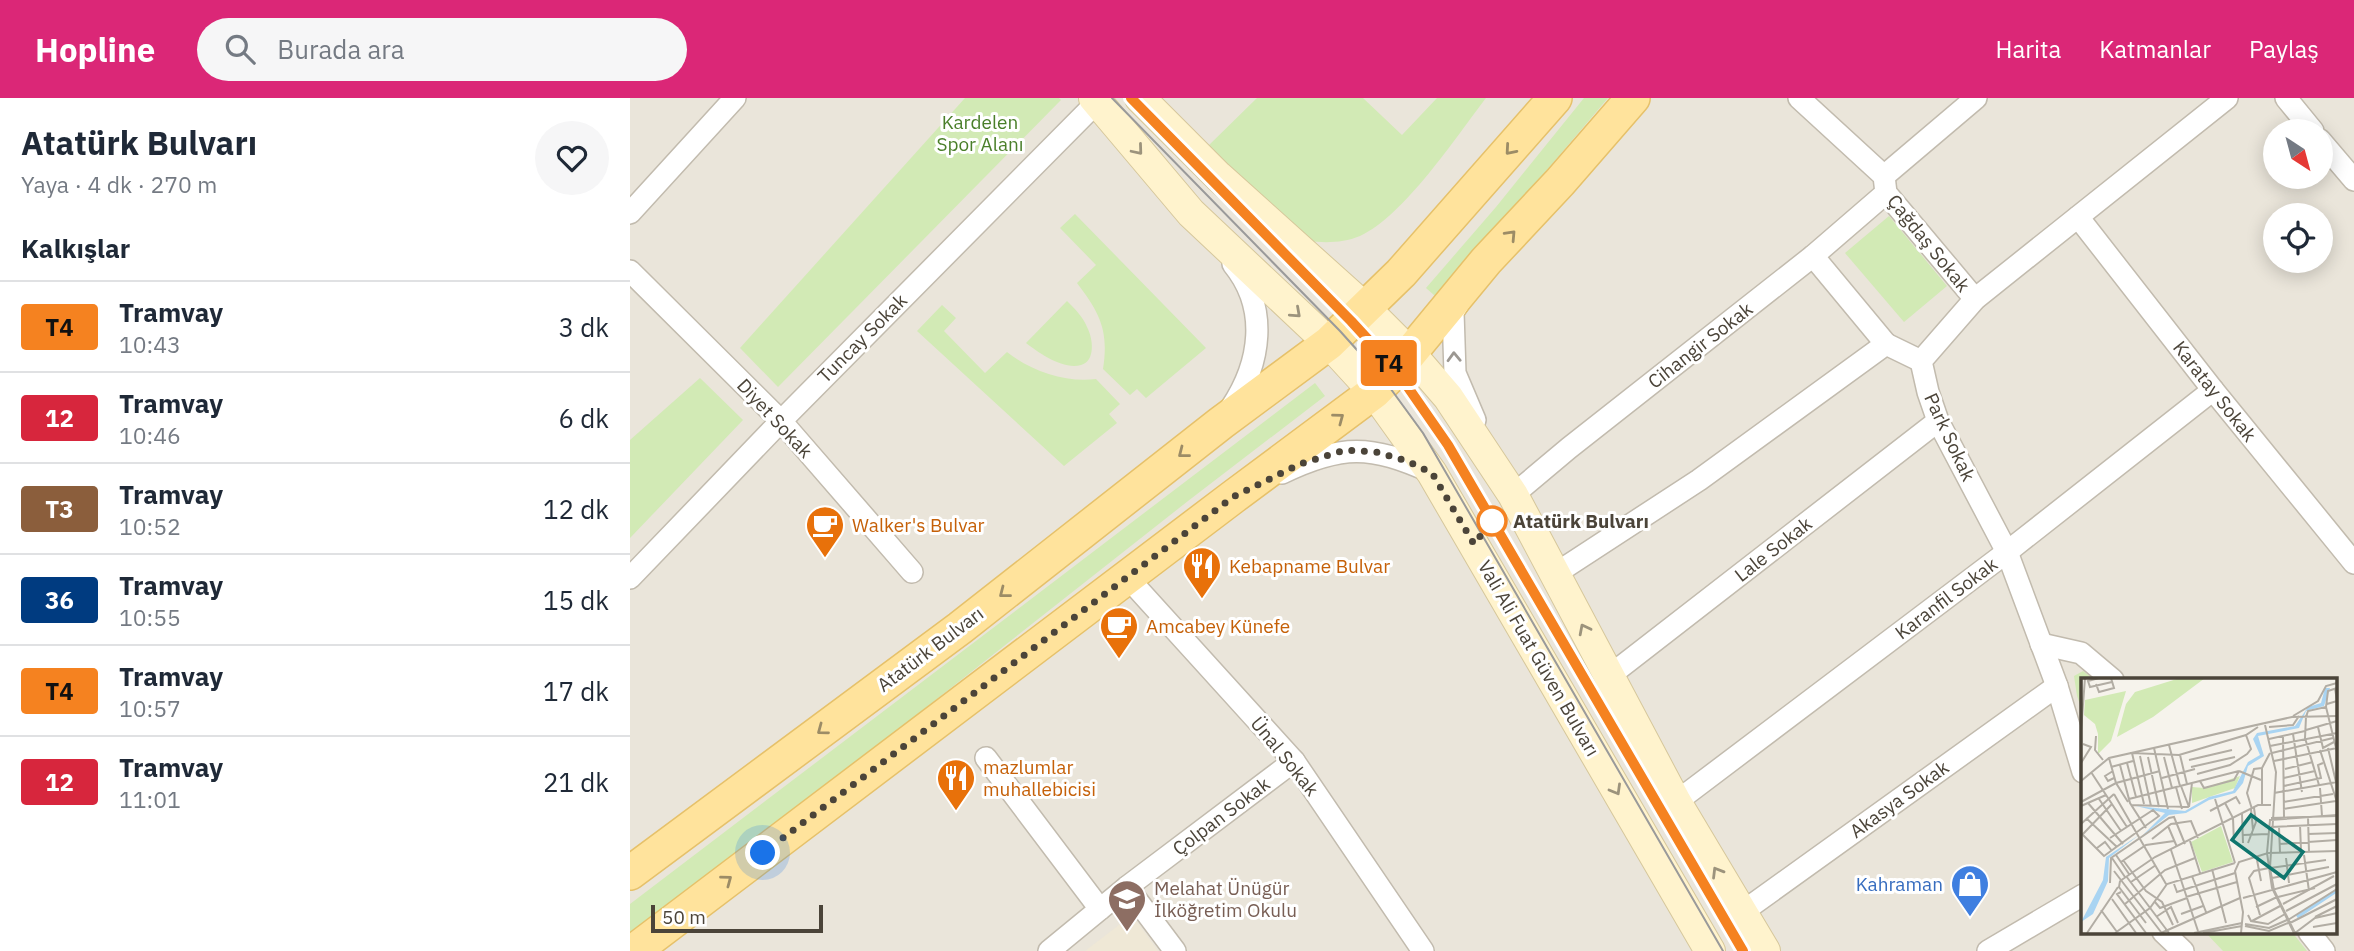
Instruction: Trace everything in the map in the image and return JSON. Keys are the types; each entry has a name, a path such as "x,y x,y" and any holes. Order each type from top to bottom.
{"main road":[{"path":"1140,98 1218,176 1366,309 1410,353 1448,397 1513,495 1676,802 1765,951"},
{"name":"Atatürk Bulvarı","path":"630,873 960,628 1221,423 1329,343 1417,256 1555,98"},
{"path":"634,951 1374,392 1486,261 1633,98"},
{"name":"Vali Ali Fuat Güven Bulvarı","path":"1096,100 1191,213 1329,343 1374,392 1432,473 1710,951"}],"street":[{"path":"630,213 735,98"},
{"name":"Çağdaş Sokak","path":"1799,98 1885,185 1975,299"},
{"name":"Cihangir Sokak","path":"1513,495 1813,256 1976,98"},
{"path":"1813,256 1886,344 1921,362 1975,299 2227,98"},
{"path":"2286,98 2303,119"},
{"name":"Tuncay Sokak","path":"630,578 1096,100"},
{"path":"2333,155 2354,180"},
{"path":"1191,213 1241,274 1254,300 1257,326 1251,371 1242,391 1221,423"},
{"name":"Karatay Sokak","path":"2078,217 2213,390 2354,563"},
{"path":"1486,261 1453,312 1455,373 1495,467"},
{"name":"Diyet Sokak","path":"630,271 781,421 912,572"},
{"path":"1555,574 1699,480 1886,344"},
{"name":"Park Sokak","path":"1921,362 1938,421 2007,552 2057,686 2081,765"},
{"name":"Karanfil Sokak","path":"1676,802 2007,552 2213,390"},
{"name":"Lale Sokak","path":"1608,677 1938,421"},
{"path":"1233,497 1300,464 1345,450 1376,452 1407,461 1432,473"},
{"name":"Ünal Sokak","path":"1127,577 1294,761 1423,951"},
{"path":"2041,644 2081,653 2111,678"},
{"name":"Akasya Sokak","path":"1741,913 2057,686"},
{"path":"986,758 1100,909"},
{"name":"Çolpan Sokak","path":"1049,951 1127,887 1294,761"},
{"path":"1127,887 1175,951"},
{"path":"1988,951 2081,896"},
{"path":"2165,934 2183,951"},
{"path":"2311,934 2324,951"}],"shaded area":[{"path":"630,98 2354,98 2354,951 630,951"},
{"name":"Melahat Ünügür İlköğretim Okulu","path":"1132,915 1158,951 1085,951"}],"green space":[{"name":"Kardelen Spor Alanı","path":"965,98 1061,100 778,387 740,348"},
{"path":"1257,98 1363,98 1402,135 1437,98 1486,98 1445,154 1394,211 1360,236 1328,242 1307,241 1207,147"},
{"path":"1584,98 1608,98 1507,217 1435,296 1426,288"},
{"path":"1075,214 1206,348 1146,398 1137,389 1130,395 1103,369 1105,344 1101,323 1077,283 1096,265 1060,228"},
{"path":"1889,216 1947,286 1904,322 1845,253"},
{"path":"1067,301 1083,320 1091,337 1091,354 1086,363 1081,365 1059,363 1026,343"},
{"path":"942,305 956,318 944,331 985,373 1007,352 1027,365 1049,374 1073,379 1096,379 1120,404 1109,414 1117,423 1064,466 917,331"},
{"path":"700,378 743,420 630,538 630,440"},
{"path":"1315,383 1325,396 630,935 630,904"},
{"path":"2083,671 2092,678 2081,678 2081,707 2077,696 2074,676"},
{"path":"2207,934 2294,934 2307,951 2223,951"}],"tram line":[{"path":"1112,98 1340,331 1385,381 1423,433 1723,951"},
{"path":"1131,98 1396,370 1449,445 1743,951"},
{"name":"T4","path":"1131,98 1326,294 1396,370 1448,445 1743,951"}],"place":[{"name":"Atatürk Bulvarı","path":"1492,521"},
{"name":"Walker's Bulvar","path":"825,559"},
{"name":"Kebapname Bulvar","path":"1202,600"},
{"name":"Amcabey Künefe","path":"1119,660"},
{"name":"mazlumlar muhallebicisi","path":"956,812"},
{"name":"Kahraman","path":"1970,918"},
{"name":"Melahat Ünügür İlköğretim Okulu","path":"1127,933"}],"route":[{"path":"763,853 1233,497 1300,464 1345,450 1376,452 1407,461 1432,473 1474,544 1492,521"}]}
